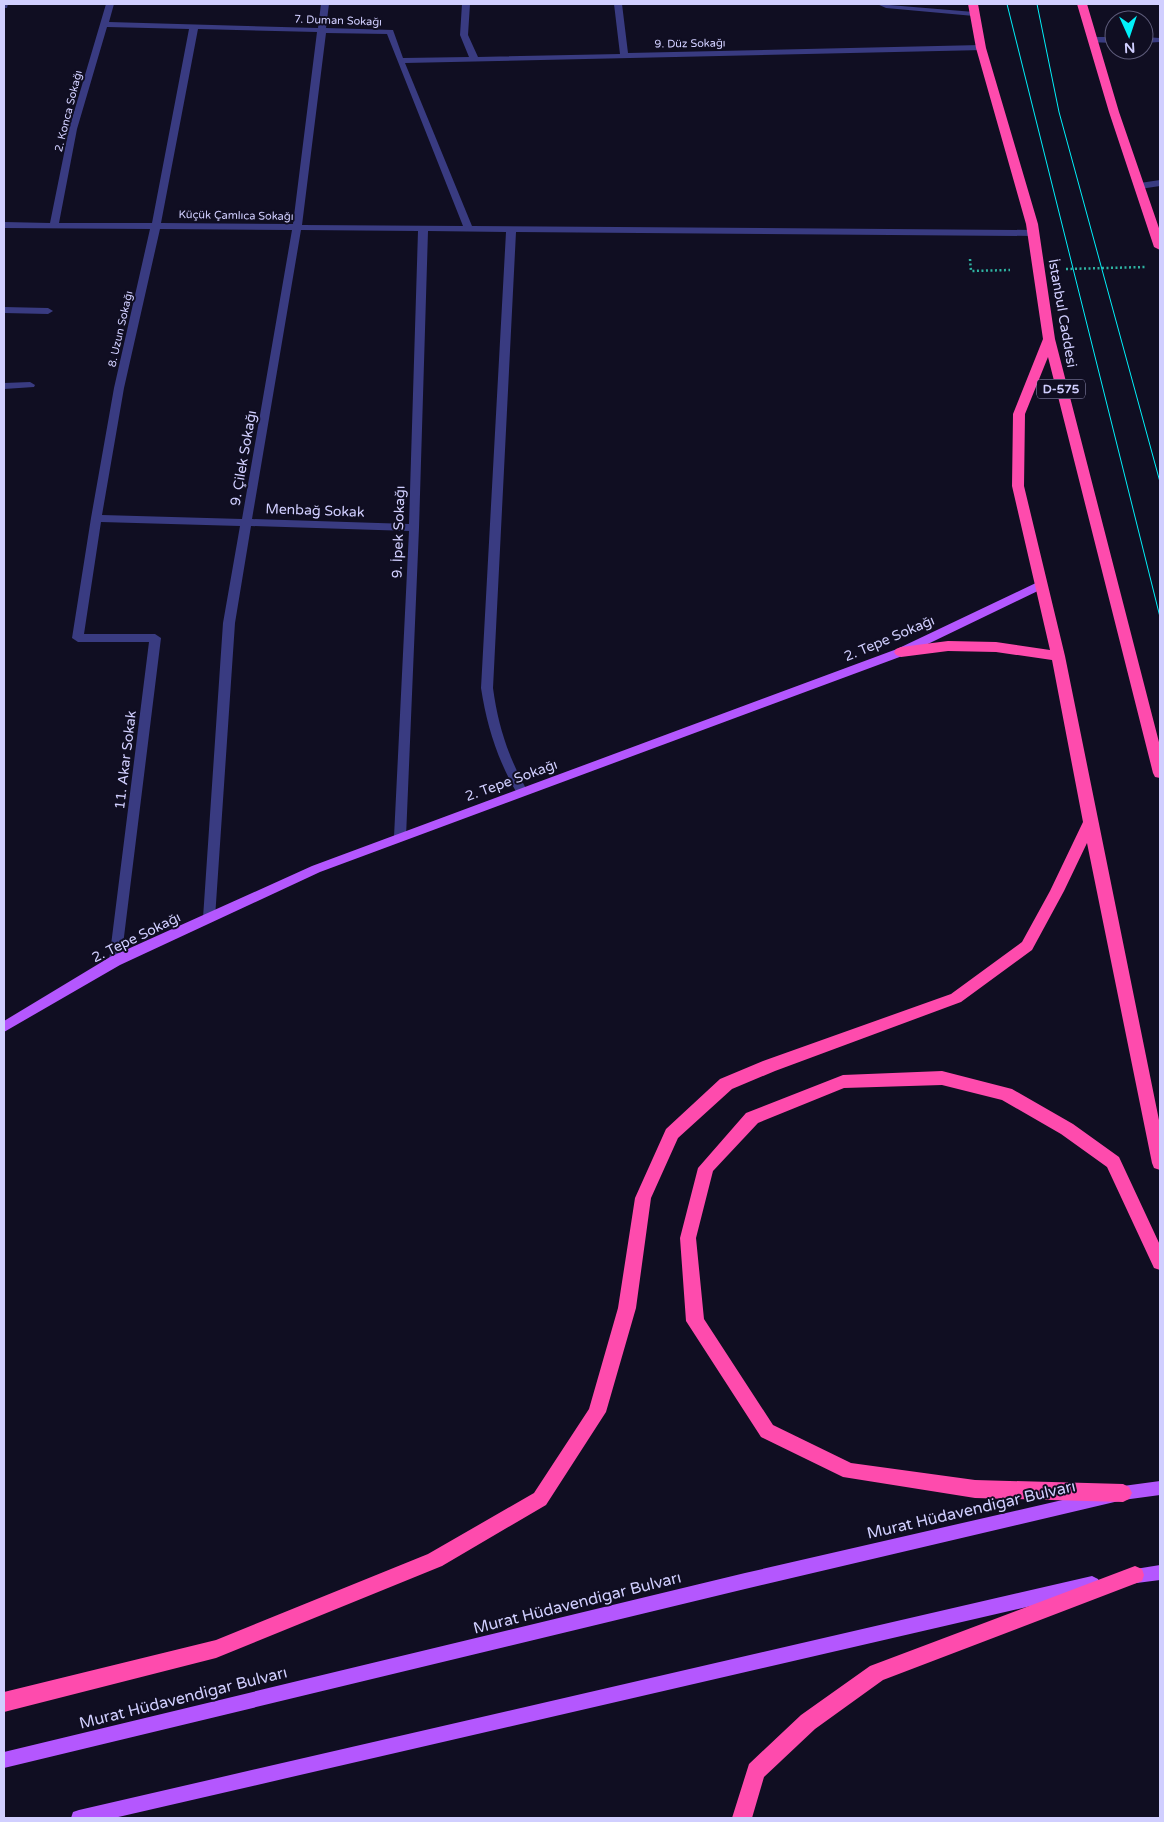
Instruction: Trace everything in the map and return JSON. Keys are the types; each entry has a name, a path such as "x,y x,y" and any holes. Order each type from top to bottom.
{"highway":[{"path":"1082,4 1160,247"},
{"name":"İstanbul Caddesi","path":"973,9 981,48 1034,233 1049,339 1160,773"},
{"path":"1049,339 1020,414 1018,486 1058,656 1160,1163"},
{"path":"901,652 948,646 996,647 1058,656"},
{"path":"4,1702 216,1649 435,1560 540,1499 597,1412 627,1308 643,1198 672,1134 726,1084 769,1066 956,998 1027,946 1057,891 1090,822"},
{"path":"1123,1492 975,1489 850,1471 767,1431 695,1321 688,1238 706,1168 752,1118 843,1082 942,1078 1006,1094 1067,1129 1113,1162 1160,1263"},
{"path":"742,1818 756,1771 808,1722 877,1672 1136,1575"}],"main road":[{"name":"2. Tepe Sokağı","path":"4,1028 115,961 316,869 400,836 901,652 1040,585"},
{"name":"Murat Hüdavendigar Bulvarı","path":"4,1760 736,1583 1123,1492 1160,1488"},
{"path":"79,1818 586,1700 1136,1575 1160,1572"}],"street":[{"name":"2. Konca Sokağı","path":"54,225 73,129 110,4"},
{"name":"9. Çilek Sokağı","path":"209,918 229,623 297,227 325,4"},
{"path":"466,4 464,35 474,58"},
{"path":"618,4 624,56"},
{"path":"881,4 886,6 973,9"},
{"name":"7. Duman Sokağı","path":"103,24 390,32 468,229"},
{"name":"8. Uzun Sokağı","path":"78,638 96,518 119,388 156,225 194,27"},
{"path":"1092,40 1104,40"},
{"name":"9. Düz Sokağı","path":"400,61 981,48"},
{"path":"1140,186 1160,183"},
{"name":"Küçük Çamlıca Sokağı","path":"4,225 1034,233"},
{"name":"9. İpek Sokağı","path":"400,836 414,528 422,228"},
{"path":"511,230 488,688 492,721 502,754 522,792"},
{"path":"4,310 48,311"},
{"path":"4,386 30,385"},
{"name":"Menbağ Sokak","path":"96,518 414,528"},
{"name":"11. Akar Sokak","path":"78,638 156,638 115,961"}],"path":[{"path":"970,258 971,272"}],"tram line":[{"path":"1007,4 1160,617"},
{"path":"1037,4 1059,112 1160,482"}]}
